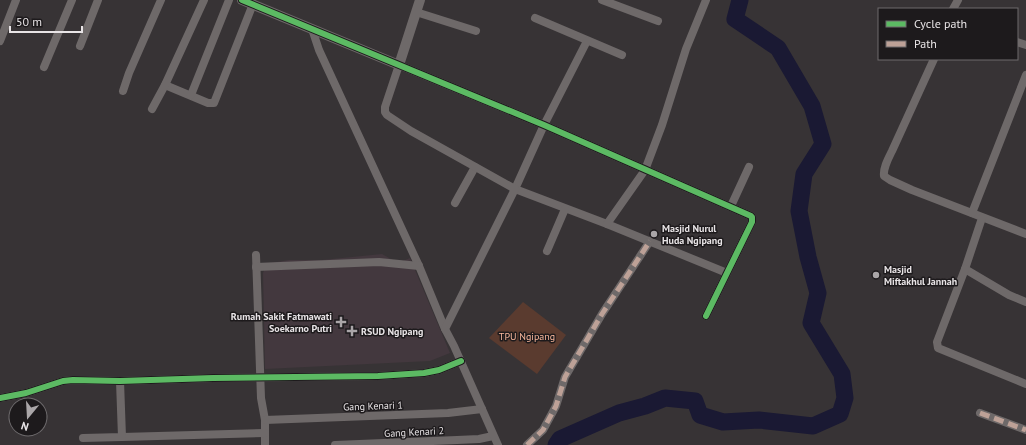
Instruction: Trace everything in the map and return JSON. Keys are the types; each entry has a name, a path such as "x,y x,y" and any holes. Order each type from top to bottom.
{"street":[{"path":"0,41 16,0"},
{"path":"44,67 72,0"},
{"path":"80,46 98,0"},
{"path":"123,91 129,73 162,0"},
{"path":"152,109 165,85 204,0"},
{"path":"191,95 230,0"},
{"path":"420,0 385,107 385,112 387,115 410,131 515,189 650,241 727,273"},
{"path":"602,0 658,21"},
{"path":"607,224 645,170 662,125 686,49 706,0"},
{"path":"165,85 210,104 216,101 247,2 544,125 751,216 753,220 706,316"},
{"path":"416,12 476,31"},
{"path":"535,18 622,55"},
{"path":"312,29 319,50 419,266 445,329 461,361 498,445"},
{"path":"445,329 515,189 544,125 587,41"},
{"path":"934,60 885,167 883,173 884,176 982,218 1026,234"},
{"path":"972,213 1026,75"},
{"path":"455,203 475,167"},
{"path":"731,206 749,167"},
{"path":"547,251 565,209"},
{"path":"982,218 966,269 937,342 938,348 1026,384"},
{"path":"527,445 543,430 556,406 565,377 602,314 650,241"},
{"path":"256,255 260,378 261,398 265,420 265,445"},
{"path":"256,267 379,262 419,266"},
{"path":"966,269 1009,295 1026,302"},
{"path":"1,398 26,393 63,381 260,378 424,373 439,370 461,361"},
{"path":"120,381 122,437"},
{"name":"Gang Kenari 1","path":"265,420 448,413 482,409"},
{"path":"980,414 1026,430"},
{"path":"83,438 265,433"},
{"name":"Gang Kenari 2","path":"335,445 465,440 493,436"}],"shaded area":[{"name":"RSUD Ngipang","path":"382,254 398,263 410,258 450,353 430,361 265,369 263,273 266,265 289,260 322,260"}],"green space":[{"name":"TPU Ngipang","path":"523,302 566,335 537,374 489,338"}],"waterway":[{"path":"556,445 560,439 619,413 645,406 665,398 695,401 700,415 723,422 759,420 813,426 840,414 845,398 842,374 811,323 818,293 808,257 799,211 804,174 823,144 812,106 778,48 735,19 740,0"}],"marked path":[{"path":"527,445 543,430 556,406 565,377 602,314 650,241"},
{"path":"980,413 1026,430"}],"cycle path":[{"path":"242,0 544,125 751,216 752,222 706,316"},
{"path":"0,398 26,393 63,381 73,380 120,381 378,376 424,373 439,370 461,361"}],"place":[{"name":"Masjid Nurul Huda Ngipang","path":"654,234"},
{"name":"Masjid Miftakhul Jannah","path":"876,275"},
{"name":"Rumah Sakit Fatmawati Soekarno Putri","path":"341,322"},
{"name":"RSUD Ngipang","path":"352,331"}]}
